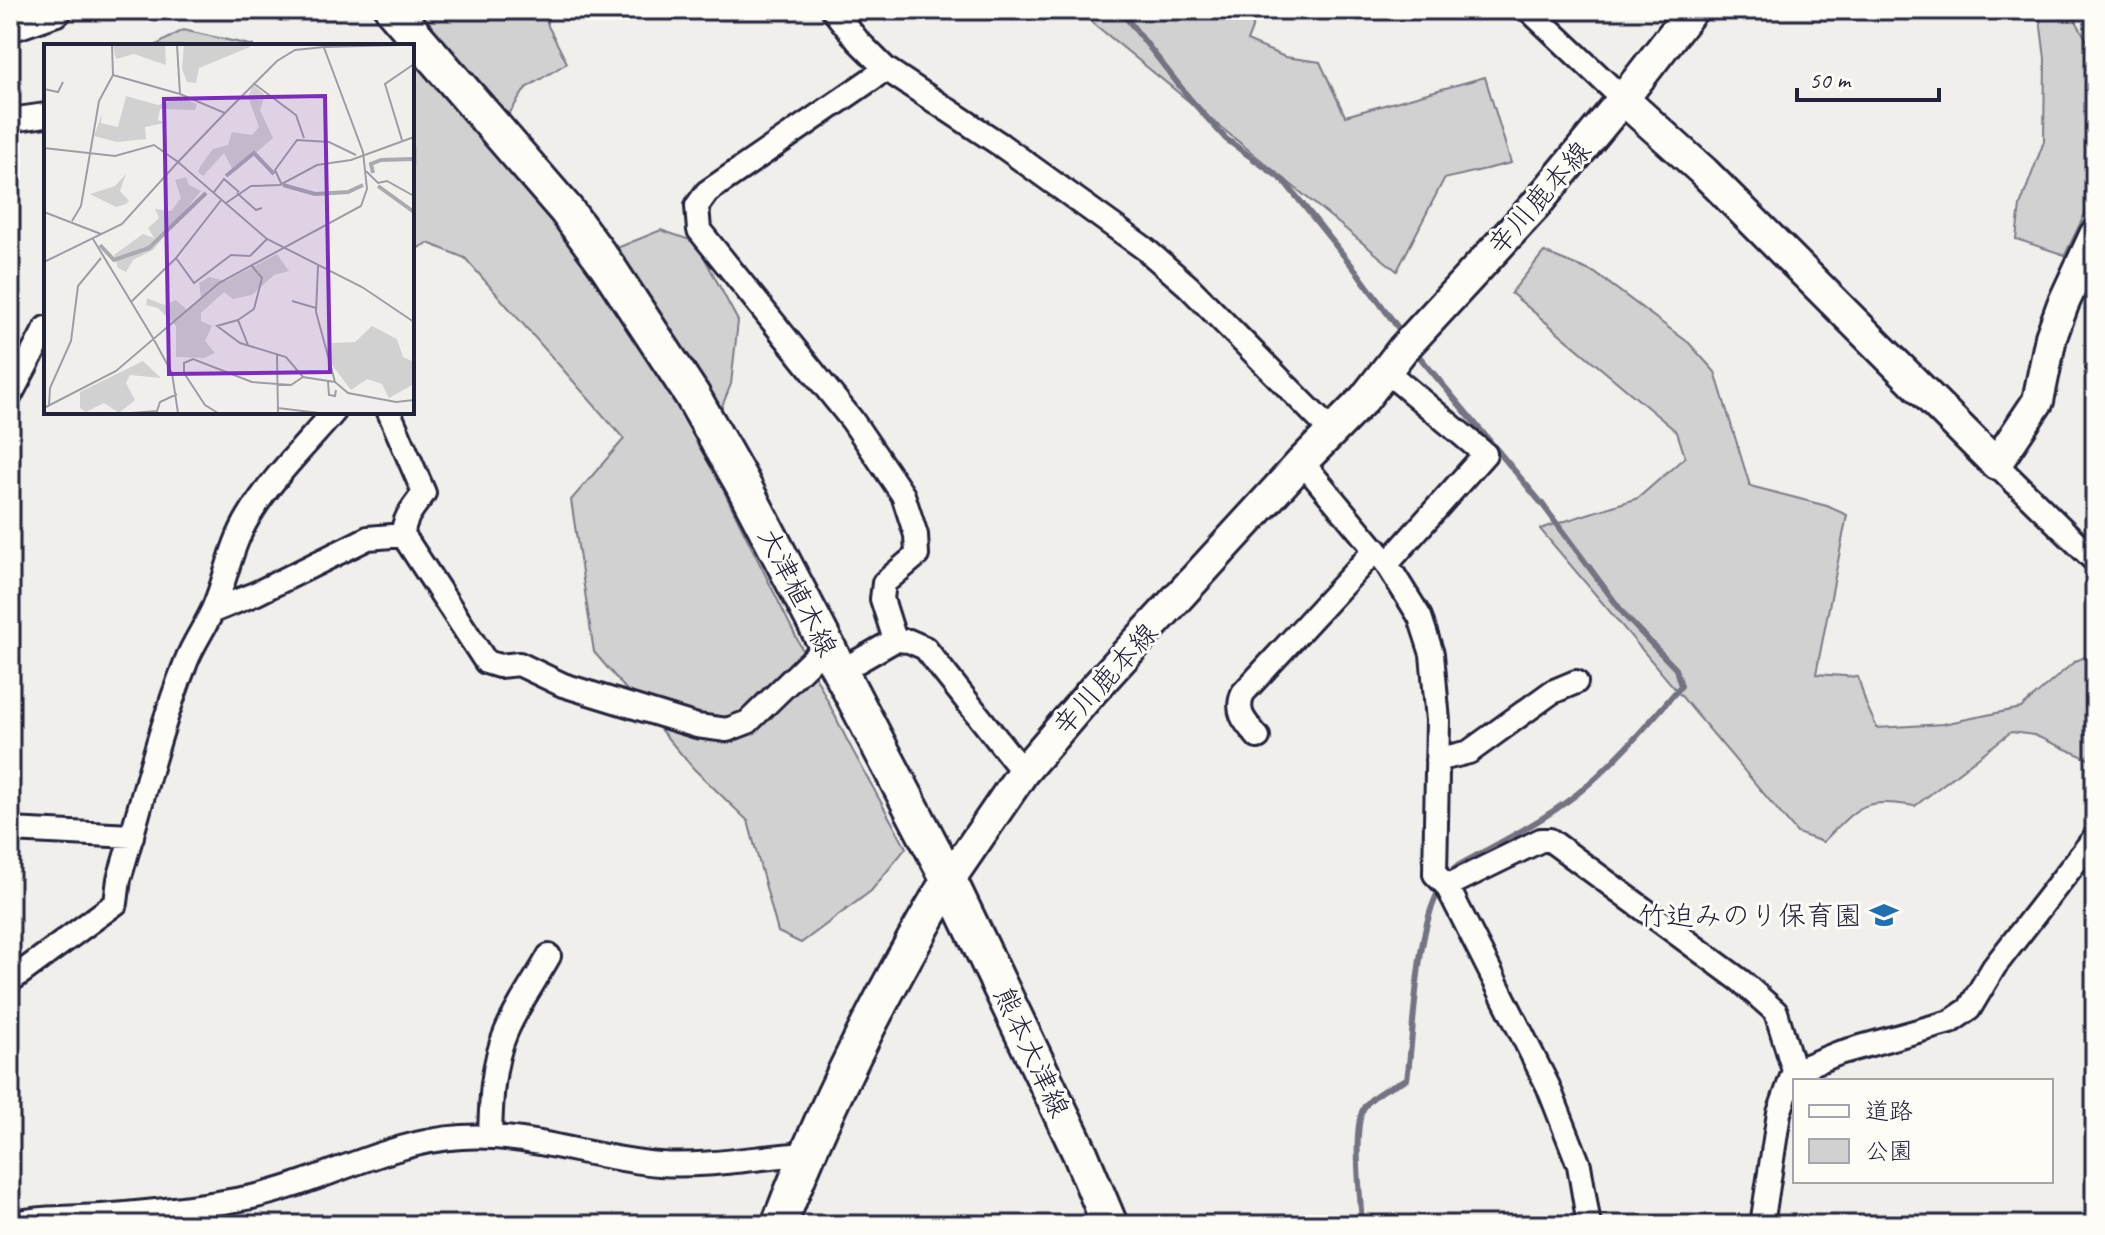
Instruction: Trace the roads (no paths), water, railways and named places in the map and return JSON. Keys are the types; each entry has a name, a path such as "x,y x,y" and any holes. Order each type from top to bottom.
{"main road":[{"path":"10,26 56,10"},
{"name":"大津植木線","path":"393,10 566,210 608,267 699,408 949,880"},
{"name":"辛川鹿本線","path":"949,880 1023,772 1094,689 1332,432 1534,207 1692,10"},
{"path":"1623,99 1704,172 1996,464 2038,401 2051,337 2095,235"},
{"path":"779,1225 806,1154 898,966 949,880"},
{"name":"熊本大津線","path":"949,880 1080,1153 1110,1225"}],"street":[{"path":"833,10 886,69 1001,145 1144,248 1188,286 1332,432"},
{"path":"1529,10 1623,99"},
{"path":"886,69 707,192 697,206 699,230 852,420 903,495 916,535 917,555 884,583 882,599 895,640"},
{"path":"10,120 44,115"},
{"path":"10,396 44,332"},
{"path":"1258,737 1240,715 1239,704 1243,693 1485,454 1402,351"},
{"path":"10,981 116,903 119,879 187,659 213,611 231,551 248,517 267,490 332,414"},
{"path":"390,414 424,493 403,525 403,535 486,662 499,666 519,664 563,685 697,726 727,730 748,722 832,659 895,640 909,641 925,648 1023,772"},
{"path":"1302,462 1381,557 1420,617 1432,654 1438,721 1435,874 1447,886 1548,1086 1579,1165 1589,1225"},
{"path":"1996,464 2095,561"},
{"path":"213,611 257,593 368,538 403,535"},
{"path":"1437,760 1469,752 1552,692 1576,682"},
{"path":"10,830 132,836"},
{"path":"1794,1071 1839,1053 1950,1022 1969,1009 1994,967 2095,837"},
{"path":"1447,886 1541,840 1550,840 1741,981 1776,1012 1794,1071 1779,1113 1762,1225"},
{"path":"490,1136 498,1057 506,1032 549,956"},
{"path":"10,1224 193,1208 255,1196 423,1142 459,1137 490,1136 543,1143 660,1164 696,1164 806,1154"}],"waterway":[{"path":"1120,10 1190,99 1226,139 1284,181 1404,336"},
{"path":"1413,349 1543,505 1626,617 1676,669 1681,686 1618,756 1577,794 1533,824 1454,868 1449,877"},
{"path":"1362,1225 1358,1145 1361,1116 1374,1097 1407,1079 1421,951 1433,904 1442,886"}],"place":[{"name":"竹迫みのり保育園","path":"1884,915"}]}
